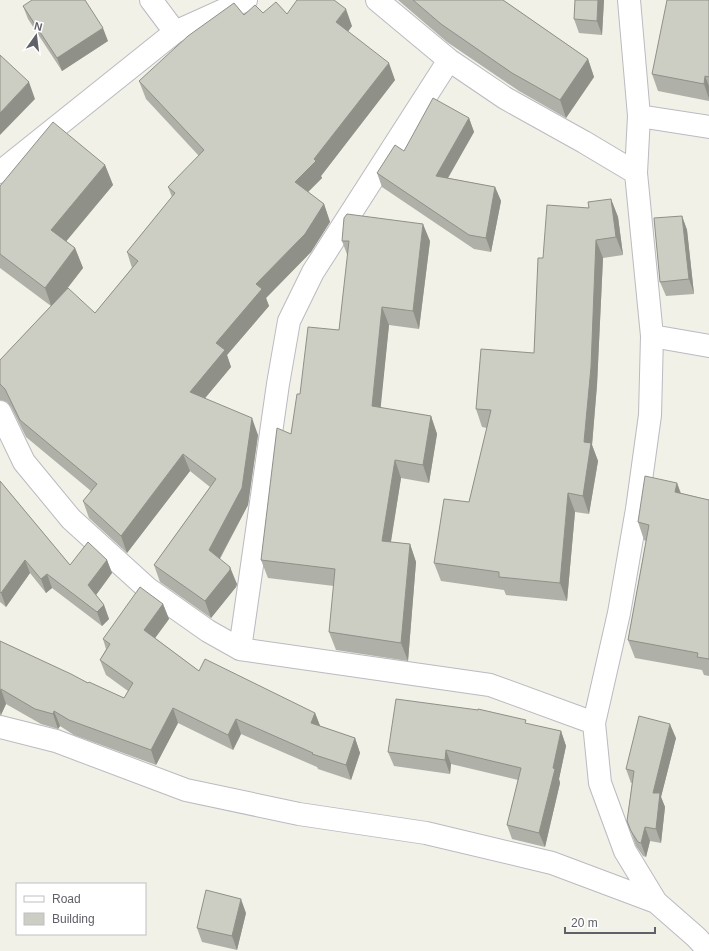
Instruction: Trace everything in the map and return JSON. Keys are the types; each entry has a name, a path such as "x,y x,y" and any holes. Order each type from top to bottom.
{"street":[{"path":"151,0 175,32"},
{"path":"0,172 175,32 246,0"},
{"path":"377,0 449,60 505,98 636,173"},
{"path":"629,0 639,116 636,173 652,336 650,415 619,613 594,723 600,783 625,851 656,902 696,937 709,951"},
{"path":"240,648 278,384 289,321 313,272 449,60"},
{"path":"639,116 709,127"},
{"path":"652,336 709,346"},
{"path":"0,412 24,462 71,519 147,588 208,631 240,648 490,685 594,723"},
{"path":"0,727 56,742 186,790 299,814 426,832 552,863 656,902"}],"building":[{"path":"32,0 85,0 103,28 57,58 23,6"},
{"path":"297,0 334,0 346,9 336,22 389,63 314,159 316,161 295,182 324,204 305,234 256,284 262,289 216,343 225,350 190,392 252,418 242,488 209,550 230,567 230,570 205,601 154,565 216,479 183,454 121,536 83,501 97,484 20,420 5,389 0,384 0,360 68,288 95,313 138,261 127,252 175,193 168,187 204,150 139,81 188,36 234,3 244,15 255,5 263,13 276,2 287,14"},
{"path":"413,0 503,0 588,59 560,100 512,73 441,24"},
{"path":"575,0 598,0 597,21 574,19"},
{"path":"667,0 709,0 709,77 705,76 704,84 652,74"},
{"path":"0,55 29,82 0,113"},
{"path":"433,98 469,118 436,176 495,187 486,238 469,235 377,173 395,145 404,151"},
{"path":"53,122 105,165 51,230 75,248 45,288 0,254 0,186"},
{"path":"611,199 616,237 596,240 591,367 584,442 591,443 583,496 568,493 560,583 499,577 499,572 434,563 444,499 469,502 491,410 476,409 481,349 534,353 538,258 543,258 547,205 589,208 588,202"},
{"path":"347,214 423,224 413,311 382,307 372,406 431,416 423,465 395,460 382,541 410,544 401,643 329,632 335,569 261,560 277,428 291,434 297,394 300,394 308,327 339,330 349,241 342,241 344,218"},
{"path":"682,216 689,279 660,282 654,218"},
{"path":"645,476 677,483 675,492 709,500 709,659 697,657 698,653 628,640 649,525 638,522"},
{"path":"0,481 70,565 88,542 107,560 88,585 104,605 97,612 47,574 41,579 25,560 1,593 0,592"},
{"path":"140,587 163,604 144,630 199,671 205,659 315,713 311,723 355,738 346,765 312,754 313,753 236,719 228,735 173,708 151,750 69,720 54,711 53,714 35,709 1,689 0,691 0,641 88,683 89,682 124,698 133,683 100,660 110,644 103,639"},
{"path":"396,699 478,709 526,720 525,723 561,731 553,768 555,769 539,833 507,825 521,768 446,750 445,760 388,752"},
{"path":"639,716 670,724 653,793 660,793 656,829 645,827 641,843 638,842 631,831 627,821 634,771 626,769"},
{"path":"206,890 241,899 232,936 197,928"}]}
